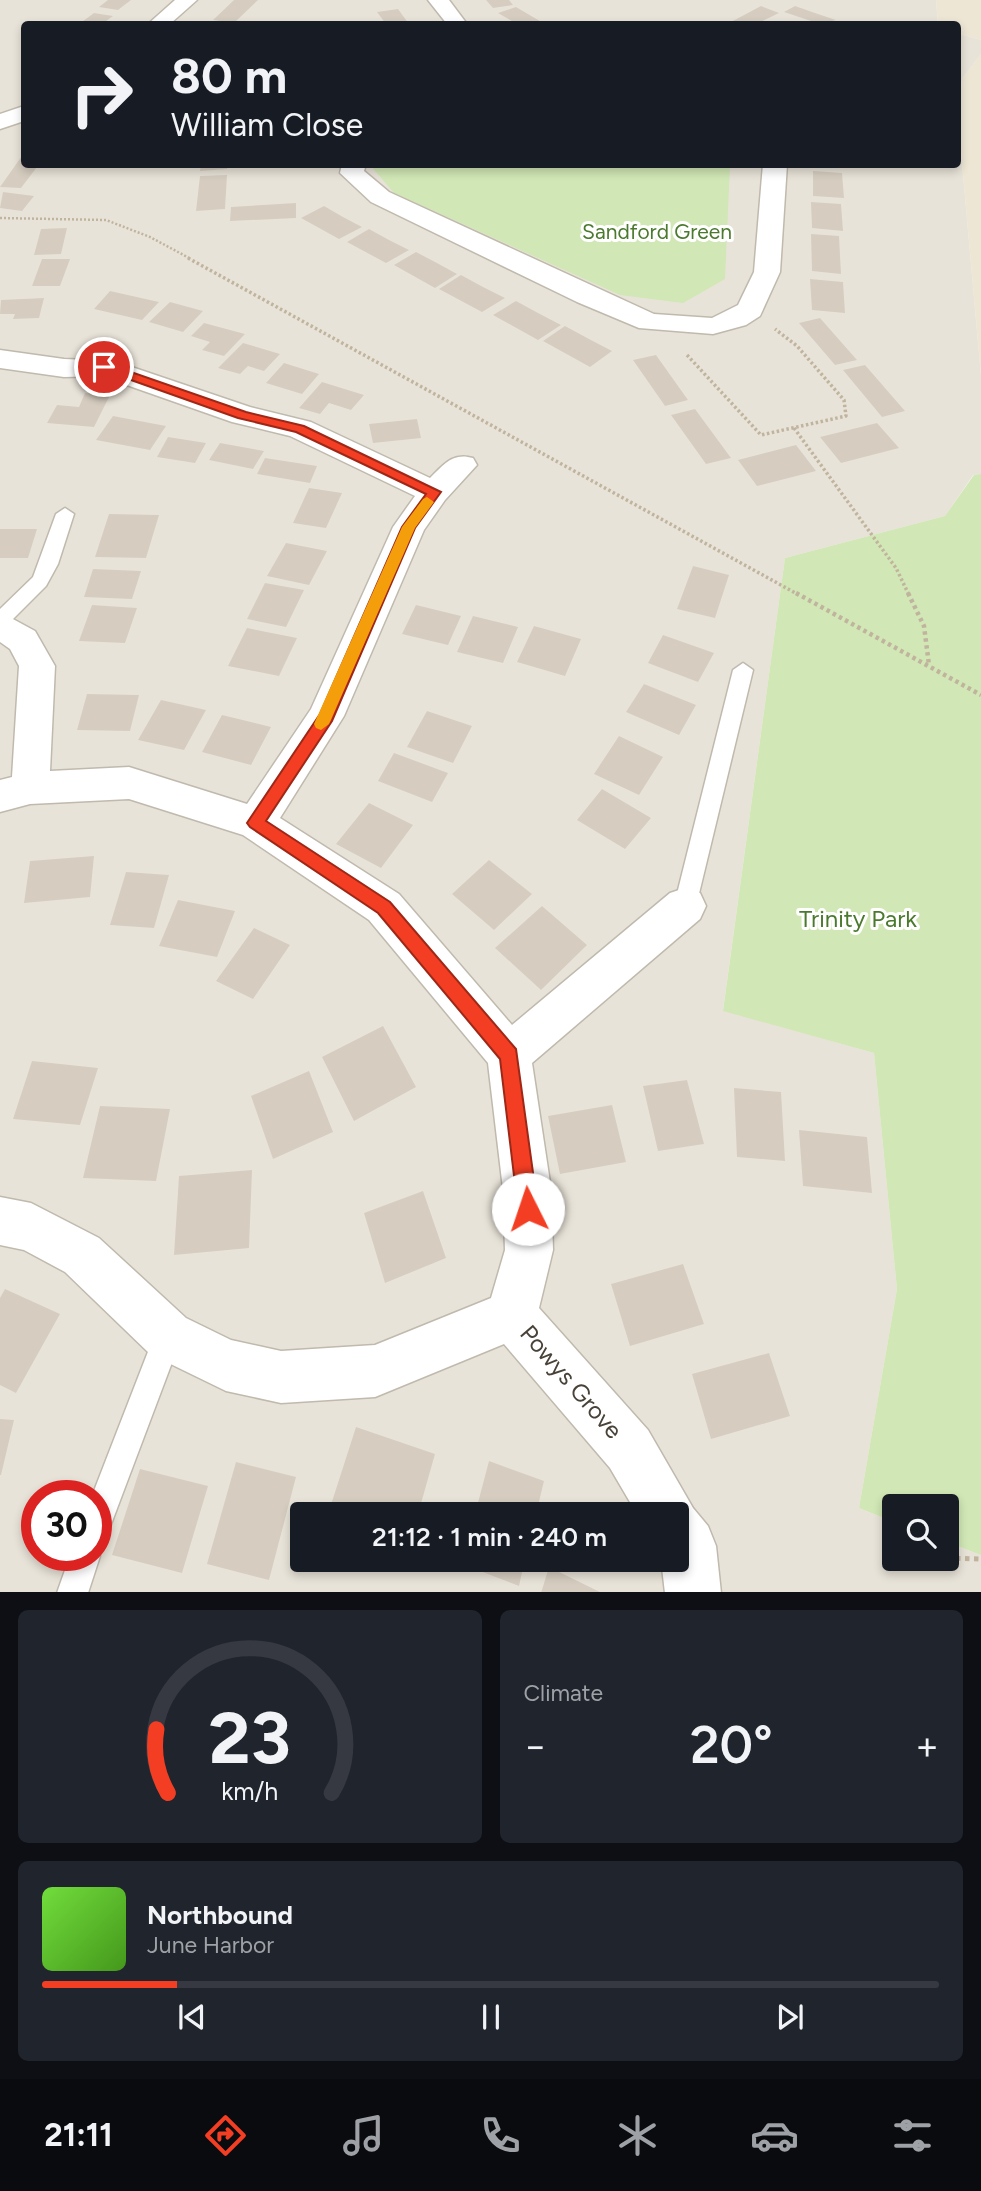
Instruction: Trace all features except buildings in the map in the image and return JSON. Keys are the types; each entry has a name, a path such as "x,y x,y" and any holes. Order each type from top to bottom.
{"street":[{"path":"162,21 187,0"},
{"path":"438,0 455,21"},
{"path":"0,122 21,114"},
{"path":"353,168 352,173 380,197 587,296 649,322 713,326 736,319 750,310 767,272 775,168"},
{"path":"0,359 64,368 109,357 242,415 300,429 434,492"},
{"path":"256,823 326,716 409,527 434,492 462,465"},
{"path":"0,622 23,640 37,666 15,792 129,783 256,823 384,907 509,1055 685,906"},
{"name":"Powys Grove","path":"509,1055 527,1189 529,1250 512,1315 629,1449 661,1502"},
{"path":"0,1221 32,1227 82,1255 168,1336 226,1365 281,1377 375,1371 512,1315"},
{"path":"689,1555 693,1592"}],"lane":[{"path":"0,622 40,581 49,564 65,514"},
{"path":"685,906 743,670"},
{"path":"112,1482 168,1336"},
{"path":"72,1592 80,1571"}],"path":[{"path":"0,218 106,220 150,237 981,695"},
{"path":"649,322 706,371 747,425 761,435 846,416 844,400 797,346 750,310"},
{"path":"794,428 896,568 923,626 929,665"},
{"path":"959,1558 981,1559"}],"shaded area":[{"path":"0,0 936,0 938,21 21,21 21,168 961,168 961,152 981,376 981,474 973,475 945,516 785,558 723,1010 874,1053 897,1289 859,1508 882,1517 882,1571 959,1571 959,1547 981,1555 981,1592 0,1592"},
{"path":"936,0 981,0 981,40 961,34 961,21 938,21"},
{"path":"961,34 981,40 981,54 962,79 961,89"},
{"path":"981,54 981,376 961,152 962,79"}],"green space":[{"name":"Sandford Green","path":"373,168 730,168 725,279 683,303 620,295 394,193"},
{"name":"Trinity Park","path":"981,474 981,1555 959,1547 959,1494 882,1494 882,1517 859,1508 897,1289 874,1053 723,1011 785,558 945,516 974,475"}],"slow traffic":[{"path":"321,724 409,527 427,502"}],"route":[{"path":"104,367 242,415 300,429 434,492 409,527 326,716 256,823 384,907 509,1055 528,1209"}]}
